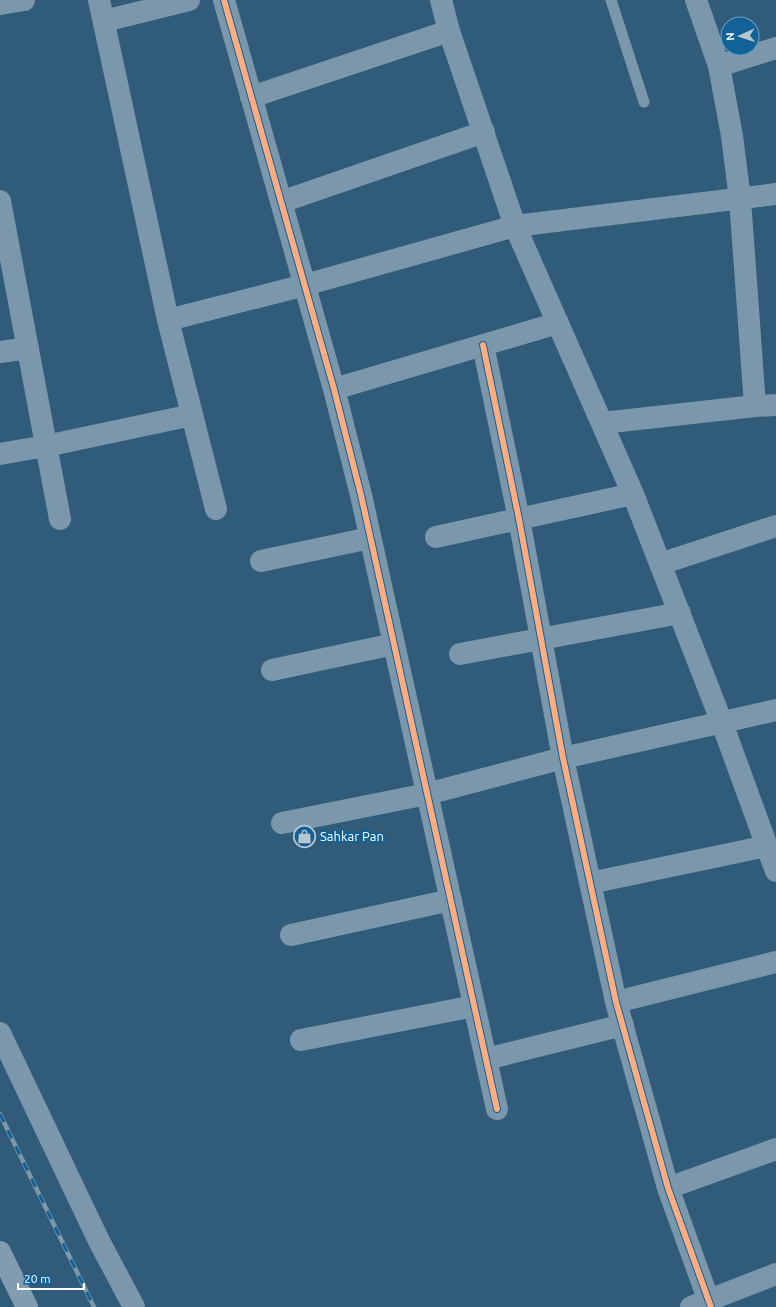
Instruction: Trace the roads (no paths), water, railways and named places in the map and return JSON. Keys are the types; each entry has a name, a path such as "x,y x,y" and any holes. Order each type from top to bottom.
{"street":[{"path":"0,4 24,0"},
{"path":"99,0 168,320 216,509"},
{"path":"104,21 189,0"},
{"path":"224,0 334,389 394,644 497,1109"},
{"path":"441,0 449,30 515,226 633,494 722,722 776,871"},
{"path":"696,0 719,66 732,136 740,199 755,406"},
{"path":"251,97 449,30"},
{"path":"719,66 776,48"},
{"path":"281,202 484,132"},
{"path":"168,320 305,285 515,226 776,194"},
{"path":"0,201 60,519"},
{"path":"334,389 558,323"},
{"path":"483,345 519,519 563,758 616,1002 668,1188 704,1305 776,1274"},
{"path":"0,352 28,348"},
{"path":"602,423 776,405"},
{"path":"0,454 46,446 192,415"},
{"path":"436,537 633,494"},
{"path":"660,564 776,526"},
{"path":"262,561 370,538"},
{"path":"460,654 680,613"},
{"path":"272,670 394,644"},
{"path":"282,823 427,794 563,758 776,710"},
{"path":"590,883 767,846"},
{"path":"291,935 451,900"},
{"path":"616,1002 776,962"},
{"path":"301,1040 474,1006"},
{"path":"486,1059 623,1026"},
{"path":"0,1033 99,1241 134,1307"},
{"path":"668,1188 776,1148"},
{"path":"0,1252 27,1307"}],"lane":[{"path":"612,0 644,102"}],"railway":[{"path":"0,1114 94,1307"}],"place":[{"name":"Sahkar Pan","path":"304,836"}]}
